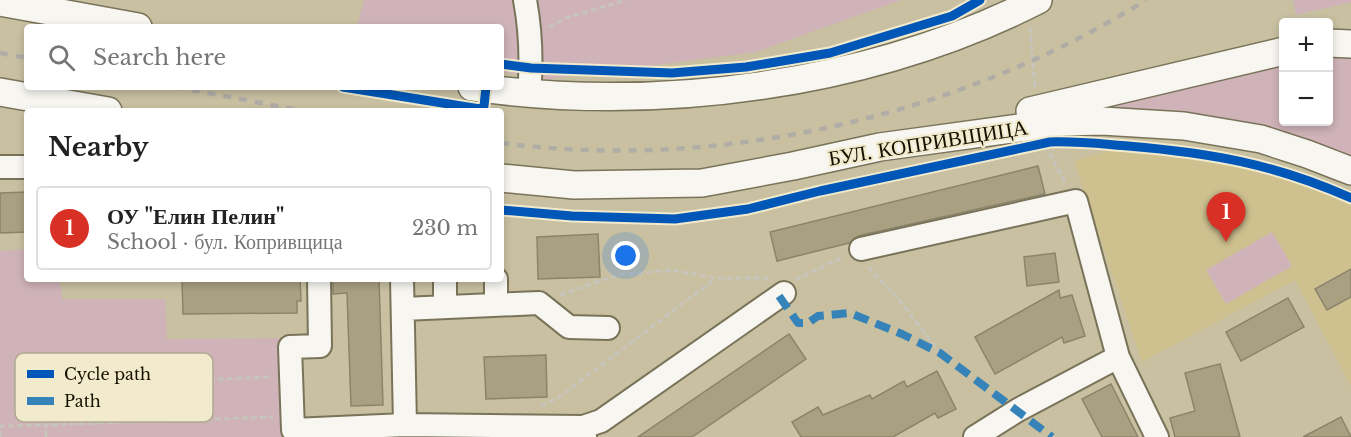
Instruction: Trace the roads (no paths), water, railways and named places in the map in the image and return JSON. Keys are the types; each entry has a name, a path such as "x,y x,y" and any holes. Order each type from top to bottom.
{"main road":[{"path":"0,2 121,24"},
{"path":"500,90 579,97 631,97 751,87 798,80 854,67 929,45 1009,14 1034,11"},
{"path":"1333,43 1351,44"},
{"path":"880,147 1279,52"},
{"path":"0,92 91,108"},
{"name":"БУЛ. КОПРИВЩИЦА","path":"504,178 574,185 702,183 880,147 1063,122 1143,123 1207,129 1261,139 1351,171"}],"street":[{"path":"525,0 531,35 529,93"},
{"path":"0,167 24,167"},
{"path":"859,259 1076,201 1118,357 1157,437"},
{"path":"319,282 320,345 290,347 293,430 351,433 405,425 584,432 785,281"},
{"path":"402,282 405,425"},
{"path":"444,307 445,282"},
{"path":"496,282 496,304"},
{"path":"403,309 539,303 569,327 608,328"},
{"path":"975,437 1018,410 1118,357"}],"railway":[{"path":"504,143 584,150 668,149 752,141 836,126 918,104 997,75 1074,41 1146,0"},
{"path":"0,53 24,57"},
{"path":"192,90 288,108"}],"place":[{"name":"ОУ \"Елин Пелин\"","path":"1226,242"}]}
